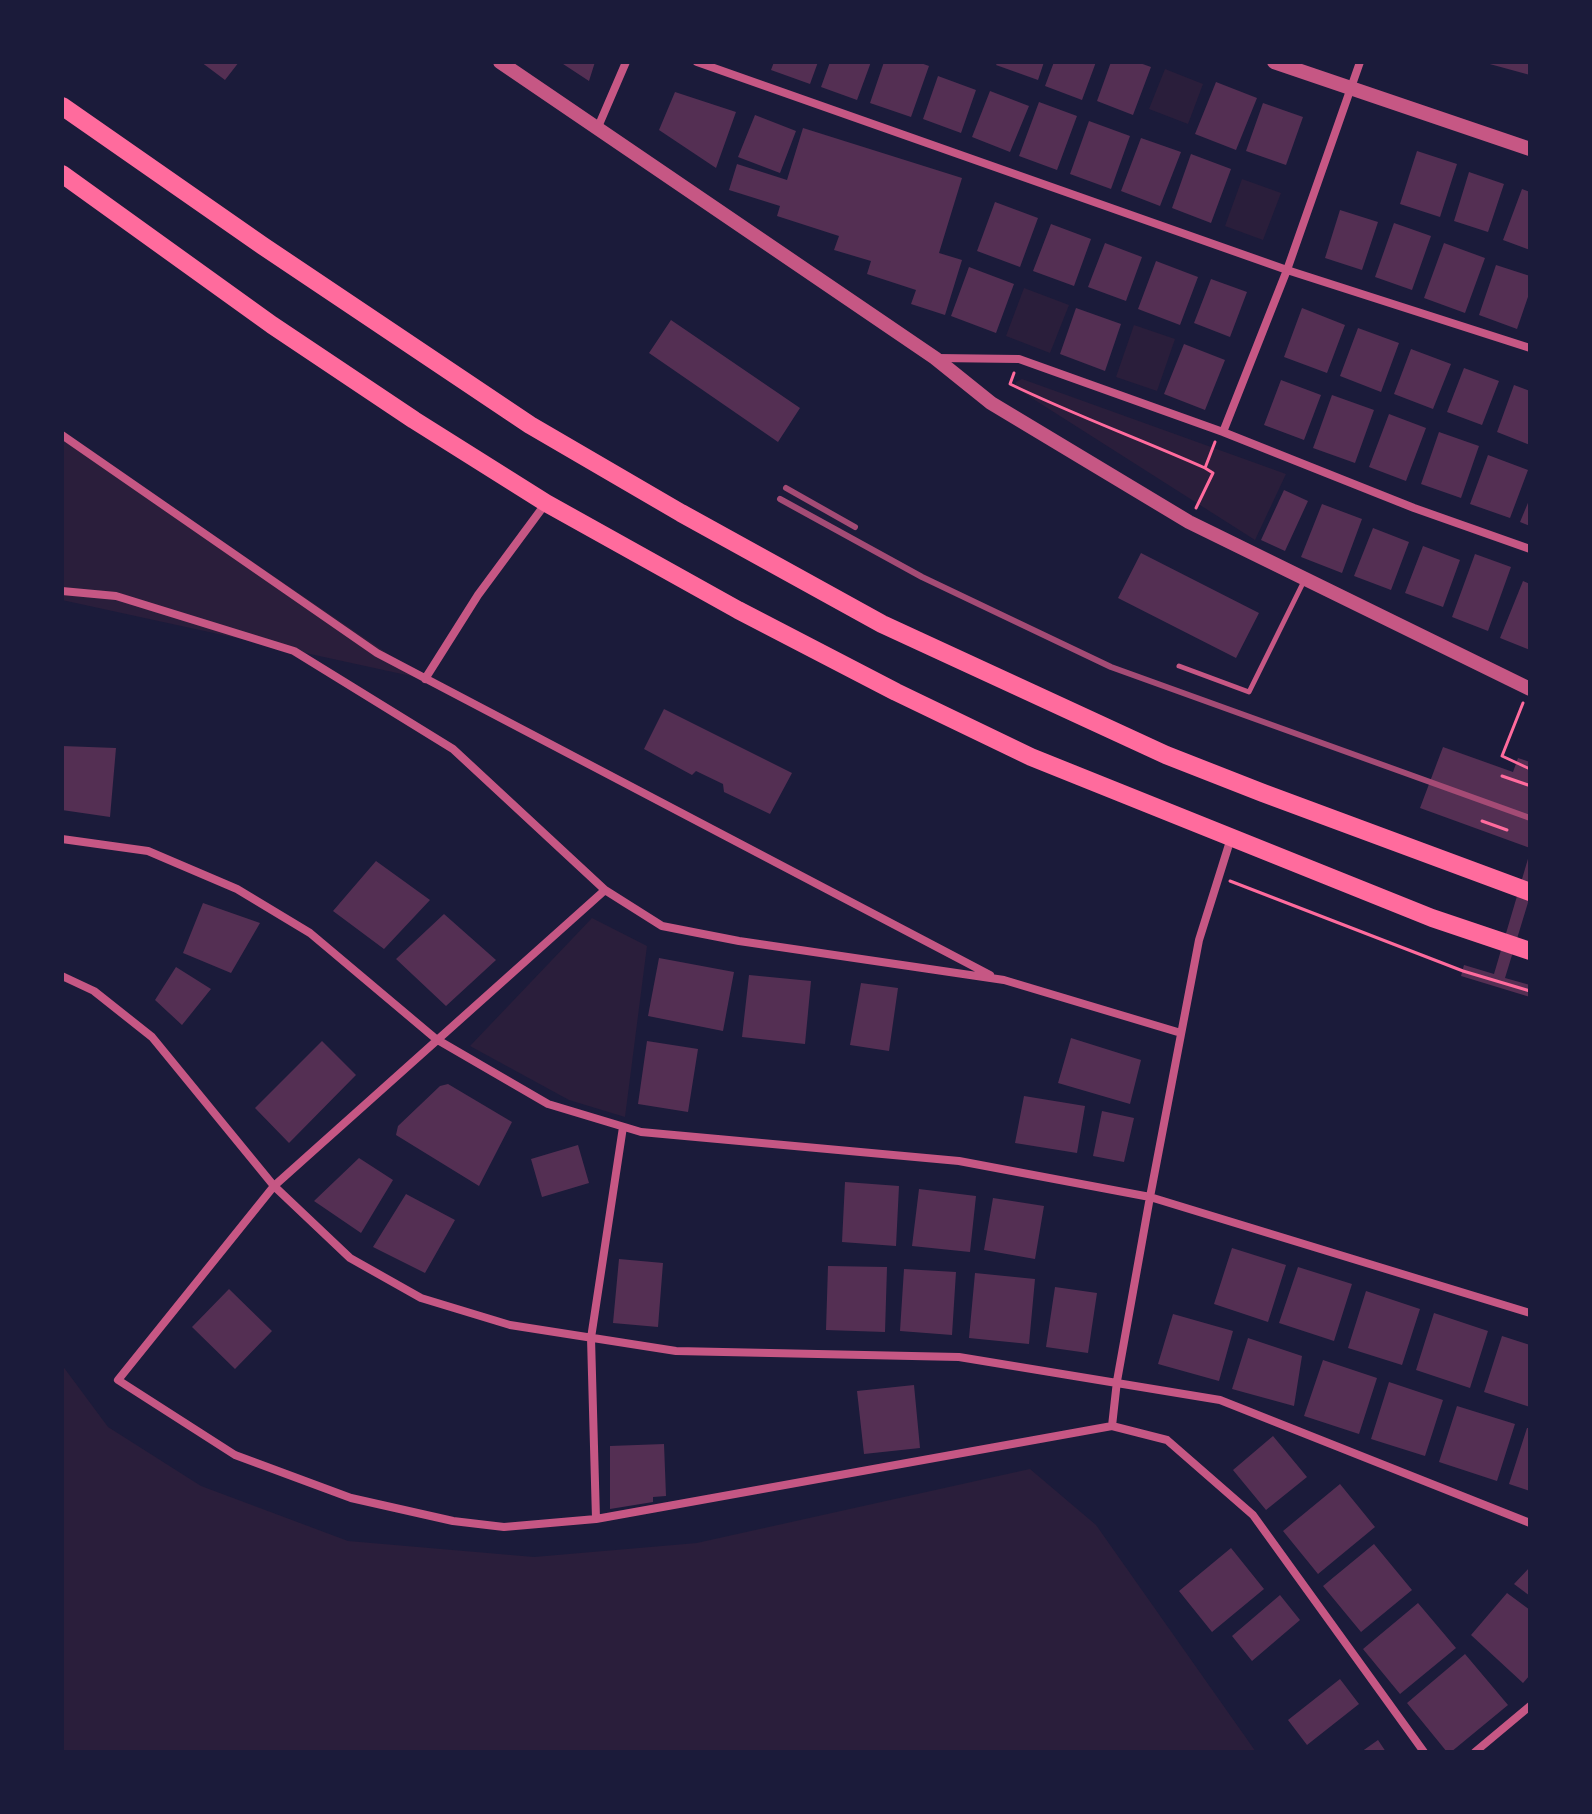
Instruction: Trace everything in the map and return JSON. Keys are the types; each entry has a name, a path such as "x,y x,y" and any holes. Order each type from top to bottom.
{"highway":[{"path":"62,106 263,246 530,425 882,624 1166,755 1530,892"},
{"path":"62,174 272,325 426,427 546,503 738,610 896,692 1031,757 1231,838 1530,951"},
{"path":"1479,934 1530,958"}],"street":[{"path":"598,127 626,62"},
{"path":"697,62 1287,270 1530,348"},
{"path":"1274,62 1530,149"},
{"path":"1222,432 1287,270 1360,62"},
{"path":"502,63 935,358 991,403 1189,522 1529,689"},
{"path":"935,358 1019,359 1530,549"},
{"path":"62,435 377,653 997,979"},
{"path":"425,679 478,595 546,503"},
{"path":"62,591 116,596 294,651 453,749 605,890 662,926 739,941 997,979 1181,1033"},
{"path":"1112,1426 1117,1381 1199,940 1231,838"},
{"path":"62,839 148,851 237,889 310,933 436,1039 548,1104 641,1132 959,1161 1150,1197 1530,1313"},
{"path":"605,890 274,1186 118,1380 235,1455 351,1498 453,1521 504,1527 596,1519 1112,1426 1167,1440 1253,1515 1424,1752"},
{"path":"62,976 94,991 152,1037 274,1186 350,1258 421,1298 510,1325 676,1351 959,1357 1220,1400 1530,1523"},
{"path":"596,1519 591,1338 623,1127"},
{"path":"1475,1752 1530,1706"}],"lane":[{"path":"1179,666 1249,692 1305,580"}],"path":[{"path":"1019,359 1010,384 1213,473 1189,522"},
{"path":"1205,468 1222,432"},
{"path":"1529,689 1502,756 1530,769"},
{"path":"1502,776 1528,785"},
{"path":"1482,821 1507,830"},
{"path":"1219,877 1463,971 1530,991"}],"shaded area":[{"path":"1165,69 1203,84 1188,124 1149,109"},
{"path":"1242,179 1281,193 1263,240 1225,226"},
{"path":"1024,288 1069,305 1050,353 1006,336"},
{"path":"1134,325 1175,339 1157,391 1116,377"},
{"path":"1022,379 1286,474 1255,540 1016,388 1016,382"},
{"path":"62,432 425,679 62,600"},
{"path":"592,918 647,946 625,1117 569,1100 470,1046"},
{"path":"62,1365 108,1427 201,1486 348,1541 534,1557 697,1543 1030,1469 1096,1525 1256,1752 62,1752"}],"building":[{"path":"201,62 239,62 225,80"},
{"path":"560,62 595,62 589,81"},
{"path":"774,62 818,62 810,84 771,70"},
{"path":"830,62 871,62 857,100 821,87"},
{"path":"884,62 918,62 929,66 911,117 870,103"},
{"path":"998,62 1044,62 1038,80 996,65"},
{"path":"1054,62 1096,62 1082,100 1045,86"},
{"path":"1111,62 1137,62 1151,67 1133,115 1097,101"},
{"path":"1530,62 1530,75 1486,63"},
{"path":"938,76 976,90 961,133 923,119"},
{"path":"1216,82 1257,98 1236,150 1195,134"},
{"path":"990,91 1029,106 1010,152 972,137"},
{"path":"675,92 736,112 716,168 659,130"},
{"path":"1039,102 1077,116 1057,170 1019,156"},
{"path":"1263,103 1303,117 1286,165 1246,151"},
{"path":"755,115 796,131 780,173 738,157"},
{"path":"1089,121 1130,136 1111,189 1070,174"},
{"path":"803,128 962,178 939,253 962,260 945,315 911,304 916,290 867,274 871,261 834,250 839,236 777,216 780,206 729,190 737,164 787,180"},
{"path":"1141,138 1181,152 1160,206 1121,191"},
{"path":"1417,151 1457,164 1440,217 1400,204"},
{"path":"1191,154 1231,169 1211,223 1172,208"},
{"path":"1469,172 1504,184 1488,232 1454,221"},
{"path":"1522,189 1530,192 1530,250 1503,240"},
{"path":"995,202 1038,218 1020,267 977,251"},
{"path":"1340,210 1378,222 1362,270 1325,258"},
{"path":"1394,223 1431,236 1412,290 1375,277"},
{"path":"1051,224 1091,239 1074,286 1033,271"},
{"path":"1105,243 1142,257 1126,301 1088,287"},
{"path":"1444,243 1485,258 1465,313 1424,298"},
{"path":"1156,261 1198,277 1180,325 1138,309"},
{"path":"1496,265 1530,276 1530,291 1517,329 1479,315"},
{"path":"969,267 1014,284 996,333 951,316"},
{"path":"1211,279 1247,292 1230,337 1194,323"},
{"path":"1076,308 1121,324 1105,371 1060,354"},
{"path":"1302,308 1345,325 1327,373 1284,357"},
{"path":"671,320 800,408 778,442 649,353"},
{"path":"1358,328 1399,343 1381,392 1340,376"},
{"path":"1184,344 1225,360 1205,410 1164,394"},
{"path":"1411,349 1451,364 1433,409 1394,394"},
{"path":"1464,368 1499,381 1482,425 1447,412"},
{"path":"1281,380 1321,395 1304,440 1264,425"},
{"path":"1514,385 1530,391 1530,445 1497,432"},
{"path":"1332,395 1374,410 1355,463 1313,448"},
{"path":"1389,414 1426,428 1406,481 1369,467"},
{"path":"1439,432 1479,446 1461,498 1421,484"},
{"path":"1488,455 1528,470 1510,518 1470,504"},
{"path":"1284,490 1308,501 1285,551 1261,540"},
{"path":"1530,498 1530,526 1520,522"},
{"path":"1322,504 1362,519 1342,573 1301,557"},
{"path":"1373,528 1409,542 1391,590 1354,576"},
{"path":"1423,546 1460,560 1443,607 1405,593"},
{"path":"1141,553 1259,613 1236,658 1118,598"},
{"path":"1475,554 1511,567 1488,631 1452,617"},
{"path":"1523,581 1530,584 1530,650 1500,638"},
{"path":"664,709 792,773 770,814 724,792 723,784 696,771 692,775 644,749"},
{"path":"62,746 116,748 110,817 62,810"},
{"path":"1443,747 1513,772 1518,758 1530,762 1530,848 1420,808"},
{"path":"1530,852 1530,896 1505,978 1530,985 1530,997 1461,976 1464,965 1494,974"},
{"path":"376,861 430,900 384,949 333,911"},
{"path":"203,903 260,923 231,973 183,953"},
{"path":"444,914 496,960 446,1006 396,959"},
{"path":"659,958 734,972 723,1031 648,1016"},
{"path":"176,967 211,989 182,1025 155,1000"},
{"path":"749,975 811,981 805,1044 742,1037"},
{"path":"861,983 898,988 889,1051 850,1045"},
{"path":"1071,1038 1141,1060 1130,1104 1058,1083"},
{"path":"322,1041 356,1075 289,1143 255,1108"},
{"path":"647,1041 698,1049 688,1112 638,1104"},
{"path":"448,1084 512,1122 479,1186 396,1135 398,1126 440,1086"},
{"path":"1024,1096 1085,1106 1077,1153 1015,1143"},
{"path":"1102,1111 1134,1118 1124,1162 1093,1156"},
{"path":"578,1145 589,1183 542,1197 531,1159"},
{"path":"359,1158 393,1180 361,1233 314,1201"},
{"path":"845,1182 899,1186 896,1246 842,1242"},
{"path":"919,1189 976,1196 970,1252 912,1246"},
{"path":"406,1194 455,1220 425,1273 373,1247"},
{"path":"993,1198 1044,1206 1035,1259 984,1250"},
{"path":"1232,1248 1286,1265 1268,1322 1214,1304"},
{"path":"619,1259 663,1263 658,1327 613,1323"},
{"path":"828,1266 887,1267 885,1332 826,1330"},
{"path":"1298,1267 1352,1284 1334,1341 1279,1323"},
{"path":"904,1269 956,1272 952,1335 900,1331"},
{"path":"975,1273 1035,1279 1029,1344 969,1338"},
{"path":"1055,1287 1097,1293 1088,1353 1046,1347"},
{"path":"229,1289 272,1331 235,1369 192,1327"},
{"path":"1366,1291 1420,1309 1402,1365 1348,1348"},
{"path":"1434,1313 1488,1331 1470,1388 1416,1370"},
{"path":"1173,1314 1233,1331 1219,1381 1158,1364"},
{"path":"1502,1336 1530,1345 1530,1407 1484,1392"},
{"path":"1248,1338 1302,1356 1294,1406 1232,1389"},
{"path":"1323,1360 1377,1378 1359,1434 1304,1416"},
{"path":"1389,1382 1443,1400 1425,1456 1371,1439"},
{"path":"914,1385 920,1448 864,1454 857,1391"},
{"path":"1457,1406 1515,1424 1497,1481 1439,1462"},
{"path":"1527,1428 1530,1428 1530,1491 1509,1484"},
{"path":"1273,1436 1307,1477 1266,1510 1233,1470"},
{"path":"664,1444 666,1496 653,1497 653,1502 610,1509 610,1446"},
{"path":"1340,1484 1375,1527 1318,1574 1283,1531"},
{"path":"1374,1544 1412,1590 1361,1632 1323,1586"},
{"path":"1231,1548 1264,1589 1212,1632 1179,1591"},
{"path":"1530,1567 1530,1596 1514,1584"},
{"path":"1507,1593 1530,1610 1530,1675 1523,1683 1471,1635"},
{"path":"1280,1595 1300,1620 1252,1661 1232,1636"},
{"path":"1418,1603 1456,1648 1400,1694 1363,1649"},
{"path":"1465,1654 1508,1705 1451,1752 1447,1752 1407,1703"},
{"path":"1340,1679 1359,1704 1307,1745 1288,1720"},
{"path":"1378,1740 1386,1752 1361,1752"}],"railway":[{"path":"786,488 855,527"},
{"path":"780,499 922,577 1111,667 1530,818"}]}
